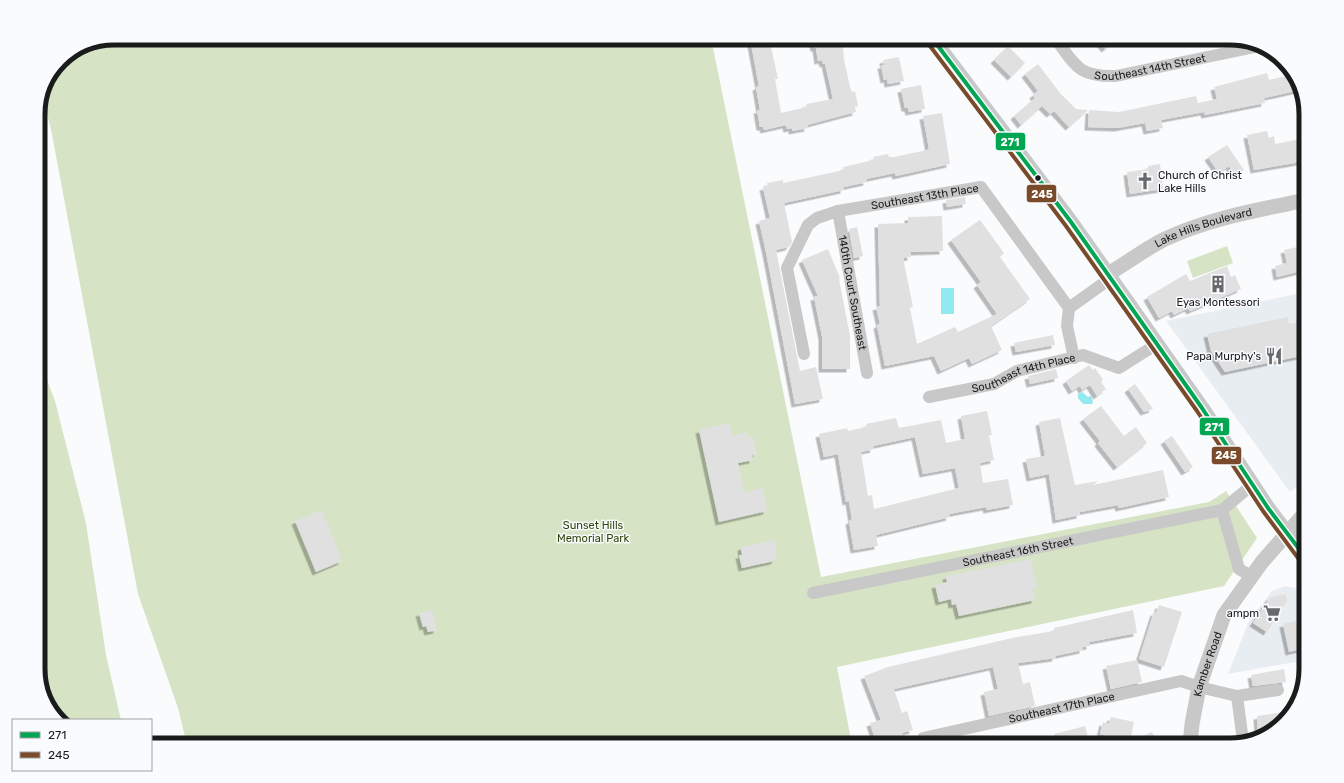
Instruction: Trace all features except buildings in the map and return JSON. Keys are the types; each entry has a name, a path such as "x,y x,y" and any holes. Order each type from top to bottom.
{"street":[{"path":"937,45 1067,217 1157,344 1252,485 1299,549"},
{"name":"Southeast 14th Street","path":"1060,45 1077,68 1088,74 1100,77 1116,76 1251,48"},
{"name":"Southeast 13th Place","path":"804,354 787,268 808,225 817,218 838,211 980,187 1069,308"},
{"name":"Lake Hills Boulevard","path":"1109,276 1164,240 1195,226 1240,213 1299,201"},
{"name":"140th Court Southeast","path":"838,211 867,373"},
{"path":"1074,358 1067,326 1069,308 1109,276"},
{"name":"Southeast 14th Place","path":"929,397 994,384 1017,371 1083,355 1119,368 1157,344"},
{"path":"1251,576 1239,569 1222,510 1252,485"},
{"name":"Southeast 16th Street","path":"813,593 1222,510"},
{"path":"1286,532 1299,519"},
{"name":"Kamber Road","path":"1191,738 1199,687 1224,615 1251,576 1286,532"},
{"name":"Southeast 17th Place","path":"923,738 1181,681 1237,696"},
{"path":"1242,737 1237,696 1278,690"}],"shaded area":[{"path":"1299,293 1299,485 1290,492 1166,321"},
{"path":"1285,586 1299,589 1299,661 1228,674 1249,621 1272,591"}],"green space":[{"name":"Sunset Hills Memorial Park","path":"712,45 821,577 1209,502 1226,491 1257,538 1224,586 837,667 851,738 185,738 178,708 138,594 51,129 45,108 47,96 59,72 80,54 101,46"},
{"path":"1227,246 1233,263 1193,278 1187,261"},
{"path":"45,375 55,401 86,523 106,655 121,719 66,719 59,711 50,695 45,673"}],"water":[{"path":"941,288 954,288 954,314 941,314"},
{"path":"1082,392 1088,397 1091,396 1093,402 1092,404 1083,404 1078,398 1078,394"}],"transit line":[{"name":"245","path":"929,45 1066,226 1197,411 1263,511 1299,559"},
{"name":"271","path":"937,45 1071,222 1202,408 1268,508 1299,549"}],"place":[{"name":"Church of Christ Lake Hills","path":"1145,181"},
{"name":"Eyas Montessori","path":"1218,284"},
{"name":"Papa Murphy's","path":"1274,356"},
{"name":"ampm","path":"1272,613"}]}
